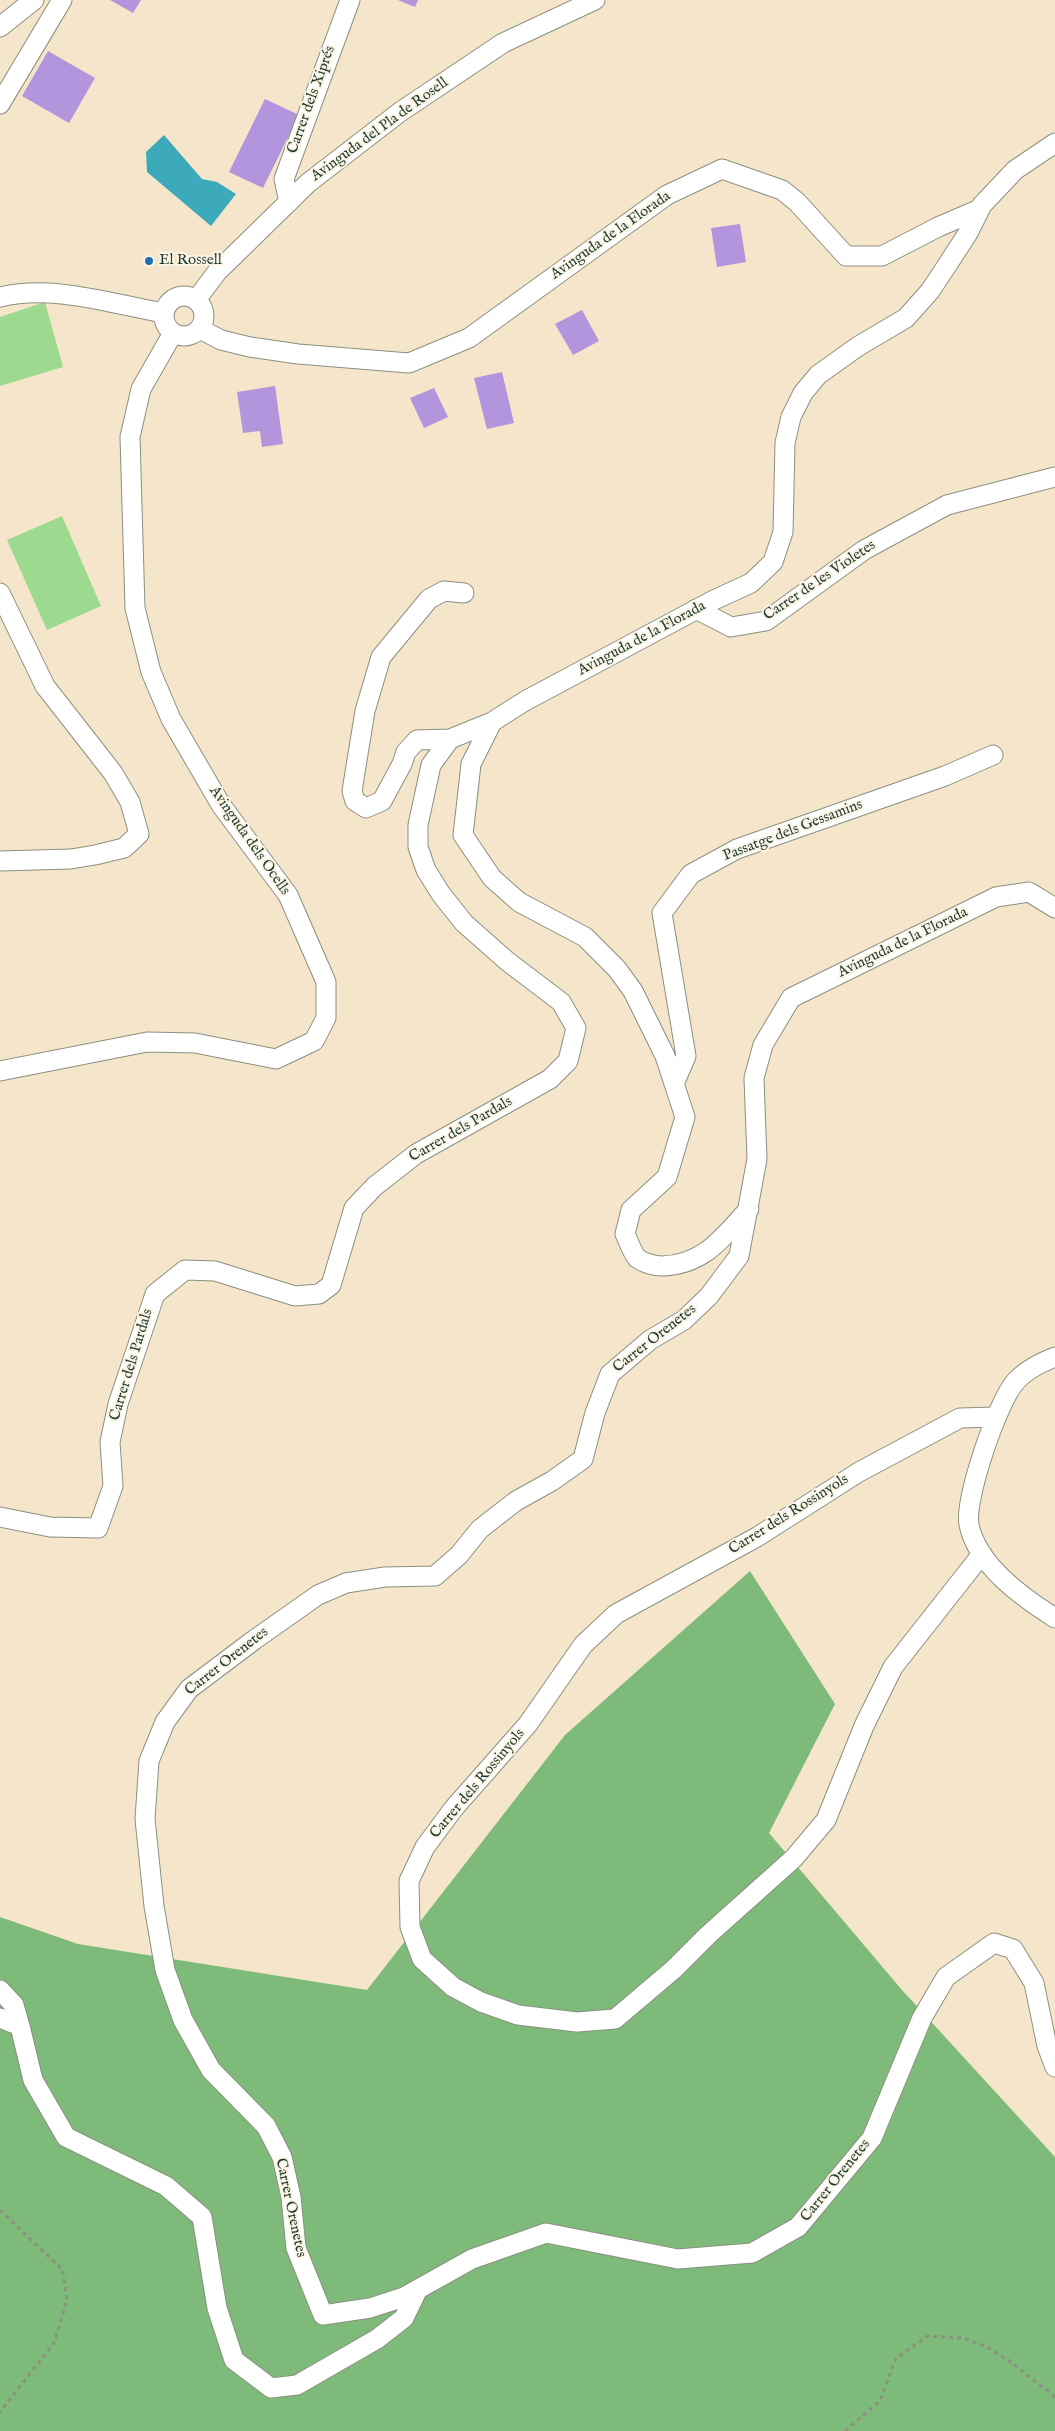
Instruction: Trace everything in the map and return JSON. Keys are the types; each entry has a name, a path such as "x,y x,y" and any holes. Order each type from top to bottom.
{"street":[{"path":"0,27 34,0"},
{"path":"0,104 62,0"},
{"name":"Carrer dels Xiprés","path":"289,202 284,179 350,0"},
{"name":"Avinguda del Pla de Rosell","path":"196,300 217,272 308,183 400,112 503,43 595,0"},
{"path":"980,209 1015,170 1055,143"},
{"name":"Avinguda de la Florada","path":"200,329 221,340 250,347 298,354 409,363 468,338 667,195 722,169 782,190 797,202 846,256 882,256 938,227 980,209"},
{"name":"Avinguda de la Florada","path":"492,722 525,701 696,609 752,583 773,562 783,532 785,443 791,416 803,393 818,375 906,318 939,277 968,233 980,209"},
{"path":"0,297 15,293 64,295 164,313"},
{"path":"181,296 196,300 204,311 204,321 200,329 192,335 184,337 173,333 165,324 164,313 173,299 181,296"},
{"name":"Avinguda dels Ocells","path":"0,1071 147,1042 195,1043 276,1059 314,1041 326,1018 326,982 288,895 221,805 171,719 151,672 135,608 130,436 142,389 173,333"},
{"name":"Carrer de les Violetes","path":"696,609 731,627 766,621 864,550 947,505 1055,477"},
{"path":"464,593 444,591 430,598 381,657 365,711 352,791 355,801 366,808 382,801 402,764 406,752 417,740 450,739 492,722"},
{"path":"0,593 45,686 113,773 130,802 139,834 124,848 95,855 71,859 0,861"},
{"path":"492,722 471,764 463,835 492,878 520,902 585,937 617,969 633,991 665,1056 685,1117 667,1177 631,1210 625,1234 637,1258 654,1266 679,1265 702,1256 750,1208"},
{"name":"Carrer dels Pardals","path":"0,1517 50,1527 98,1528 113,1486 110,1442 118,1404 155,1294 185,1270 215,1271 296,1296 319,1294 331,1284 354,1208 375,1186 416,1154 550,1079 568,1061 576,1028 561,1002 507,961 464,923 426,870 418,847 418,825 431,765 450,739"},
{"name":"Passatge dels Gessamins","path":"674,1084 686,1056 662,913 691,874 737,849 945,776 993,755"},
{"name":"Avinguda de la Florada","path":"750,1208 757,1159 754,1078 762,1045 791,998 996,898 1029,892 1055,908"},
{"name":"Carrer Orenetes","path":"750,1208 739,1256 709,1296 684,1320 650,1340 610,1374 595,1413 583,1459 552,1481 516,1501 480,1529 459,1555 435,1576 385,1577 346,1583 318,1595 270,1628 189,1689 165,1722 149,1761 145,1819 153,1897 164,1970 183,2020 211,2070 266,2126 282,2157 291,2197 296,2248 323,2315 370,2308 404,2298 472,2259 546,2233 678,2259 752,2252 798,2227 872,2138 922,2018 946,1977 994,1943 1013,1949 1034,1983 1047,2046 1055,2067"},
{"path":"1055,1357 1042,1362 1016,1381 995,1417 974,1479 969,1524 982,1554 1008,1583 1055,1618"},
{"name":"Carrer dels Rossinyols","path":"982,1554 893,1667 864,1726 826,1820 794,1858 708,1935 674,1969 615,2019 577,2022 518,2015 480,2002 453,1987 422,1959 410,1927 409,1881 425,1846 454,1808 528,1724 582,1645 616,1614 756,1537 859,1472 960,1418 995,1417"},
{"path":"0,1990 14,2004 33,2080 66,2137 166,2186 202,2217 216,2308 234,2360 271,2388 297,2385 377,2339 404,2318 417,2291"},
{"path":"0,2018 20,2026"}],"path":[{"path":"0,2210 62,2268 67,2300 54,2343 0,2412"},
{"path":"845,2431 880,2401 896,2358 928,2336 963,2338 985,2346 1011,2362 1055,2397"}],"green space":[{"path":"45,302 63,367 0,386 0,317"},
{"path":"62,516 101,606 47,630 7,540"},
{"path":"750,1571 835,1704 769,1833 902,1990 1055,2157 1055,2431 0,2431 0,1917 78,1944 367,1990 565,1735"}],"water":[{"path":"164,135 202,179 217,182 236,194 211,226 147,172 146,152"}],"building":[{"path":"110,0 141,0 133,13"},
{"path":"398,0 418,0 415,7"},
{"path":"48,51 95,78 69,123 22,96"},
{"path":"265,99 299,115 263,188 229,172"},
{"path":"740,224 746,262 717,267 711,228"},
{"path":"582,310 599,341 573,355 555,324"},
{"path":"502,372 514,423 487,429 474,378"},
{"path":"275,386 283,444 262,447 260,431 243,433 237,392"},
{"path":"434,388 448,417 424,428 410,398"}],"place":[{"name":"El Rossell","path":"149,261"}]}
